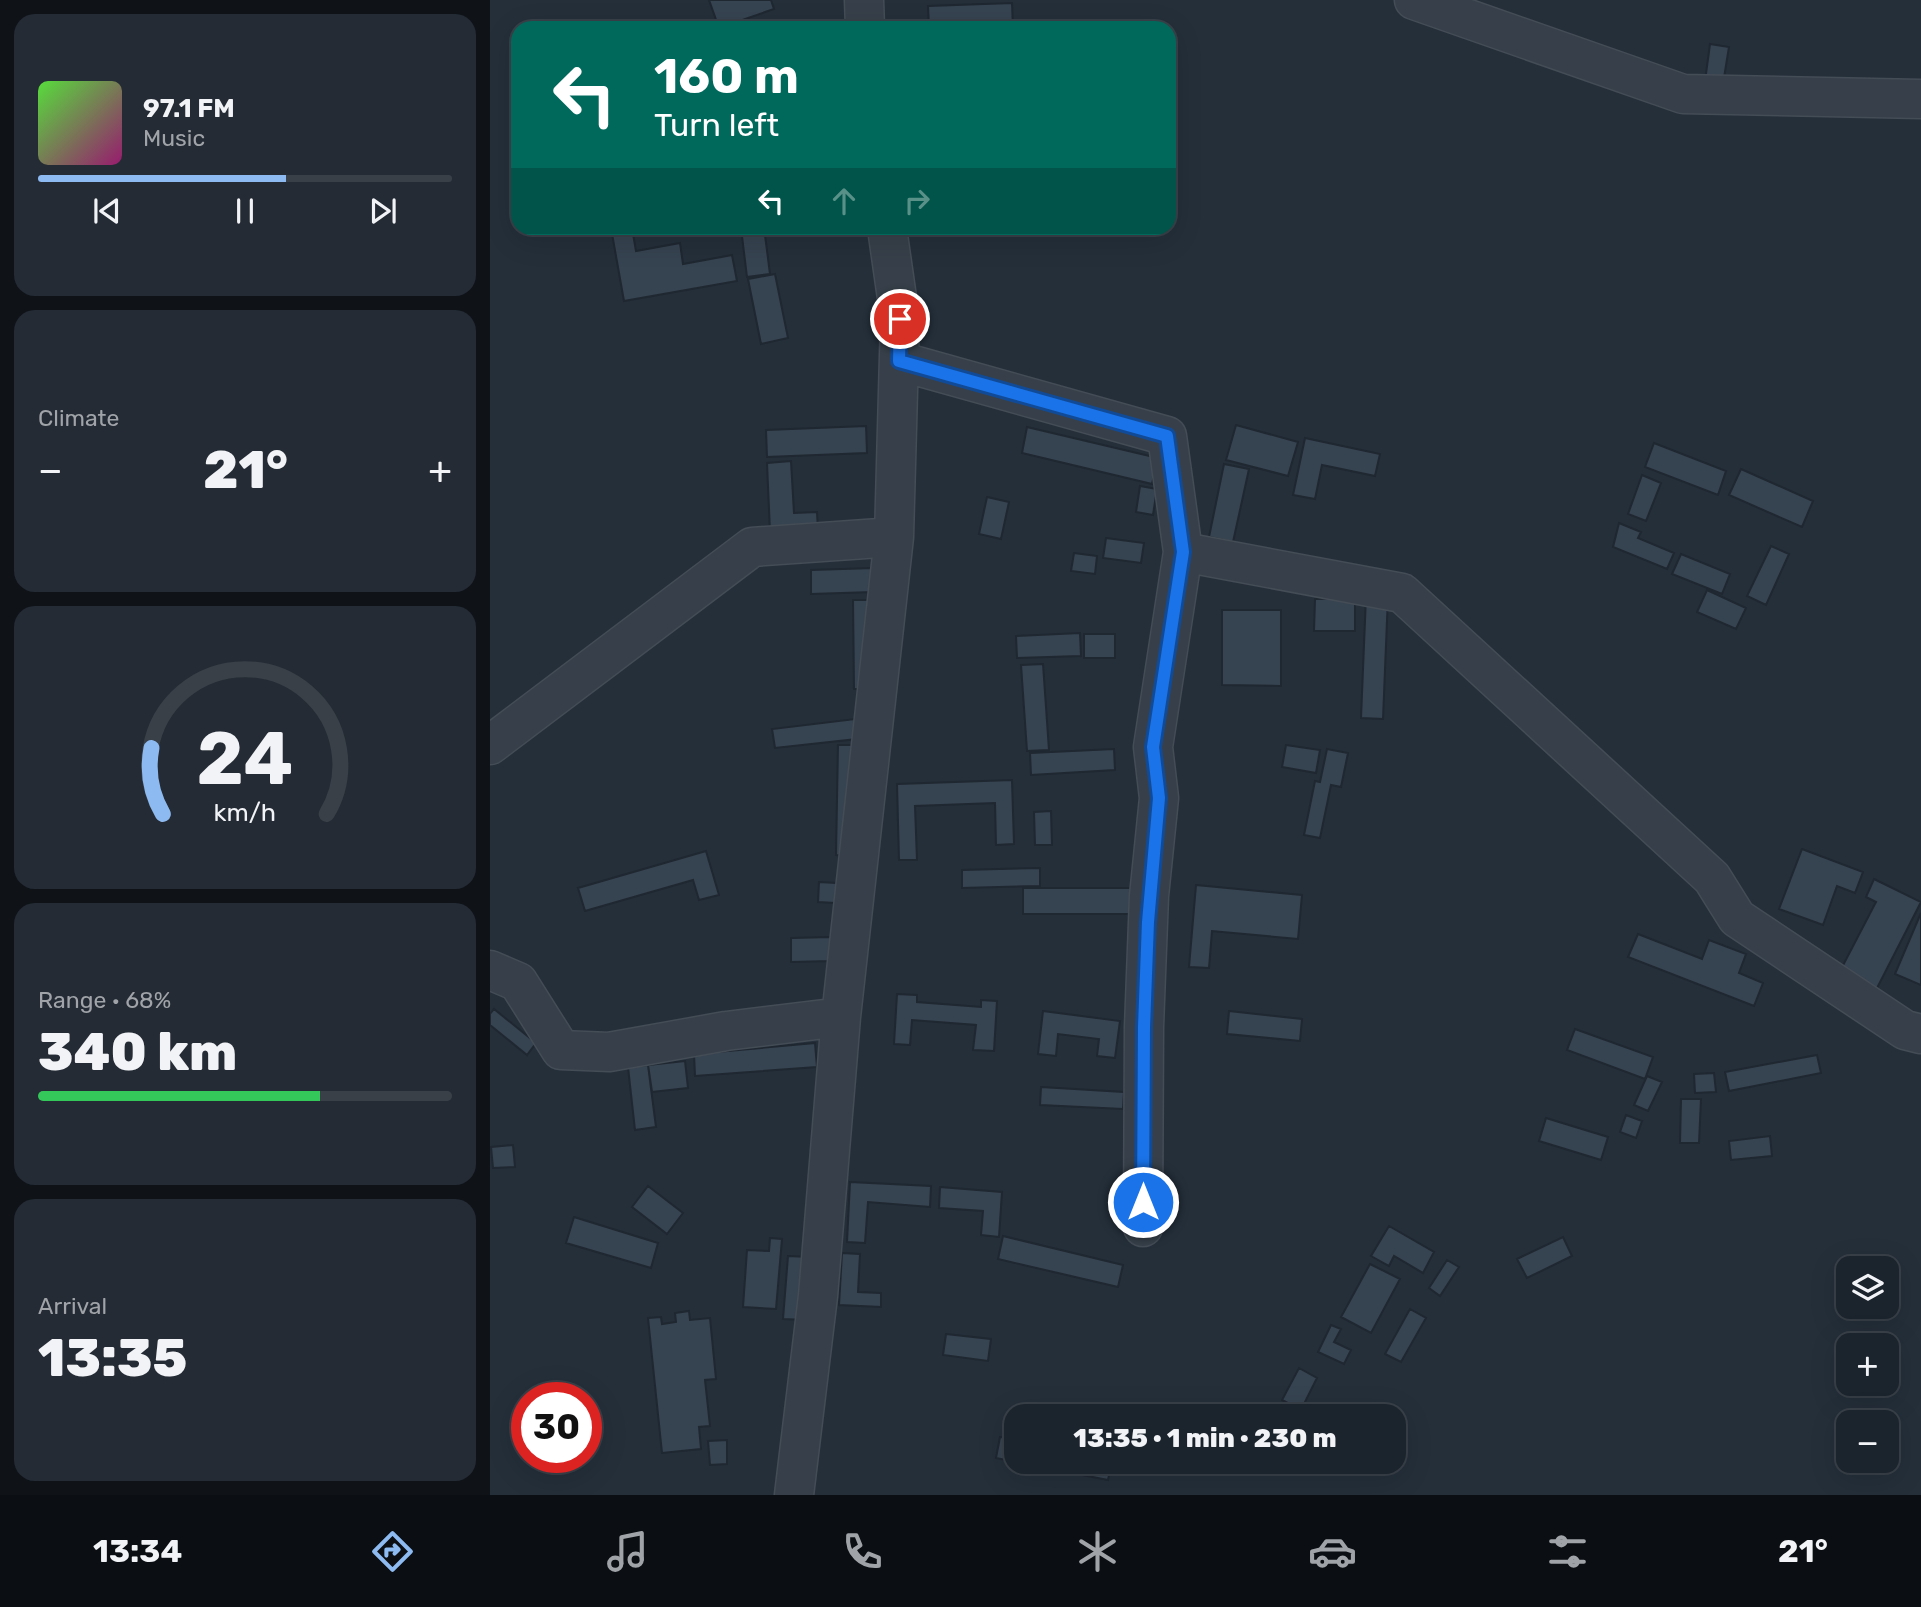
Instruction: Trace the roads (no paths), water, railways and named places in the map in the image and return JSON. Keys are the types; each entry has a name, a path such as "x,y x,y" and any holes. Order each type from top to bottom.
{"street":[{"path":"864,0 865,21"},
{"path":"1414,0 1683,94 1921,99"},
{"path":"794,1495 818,1296 841,1017 894,537 900,319 888,235"},
{"path":"899,361 1167,436 1183,552 1153,747 1159,798 1148,922 1144,1027 1143,1227"},
{"path":"490,746 752,547 894,537"},
{"path":"1183,552 1402,593 1712,878 1737,918 1905,1030 1921,1034"},
{"path":"490,970 518,982 561,1050 609,1052 726,1031 841,1017"}]}
